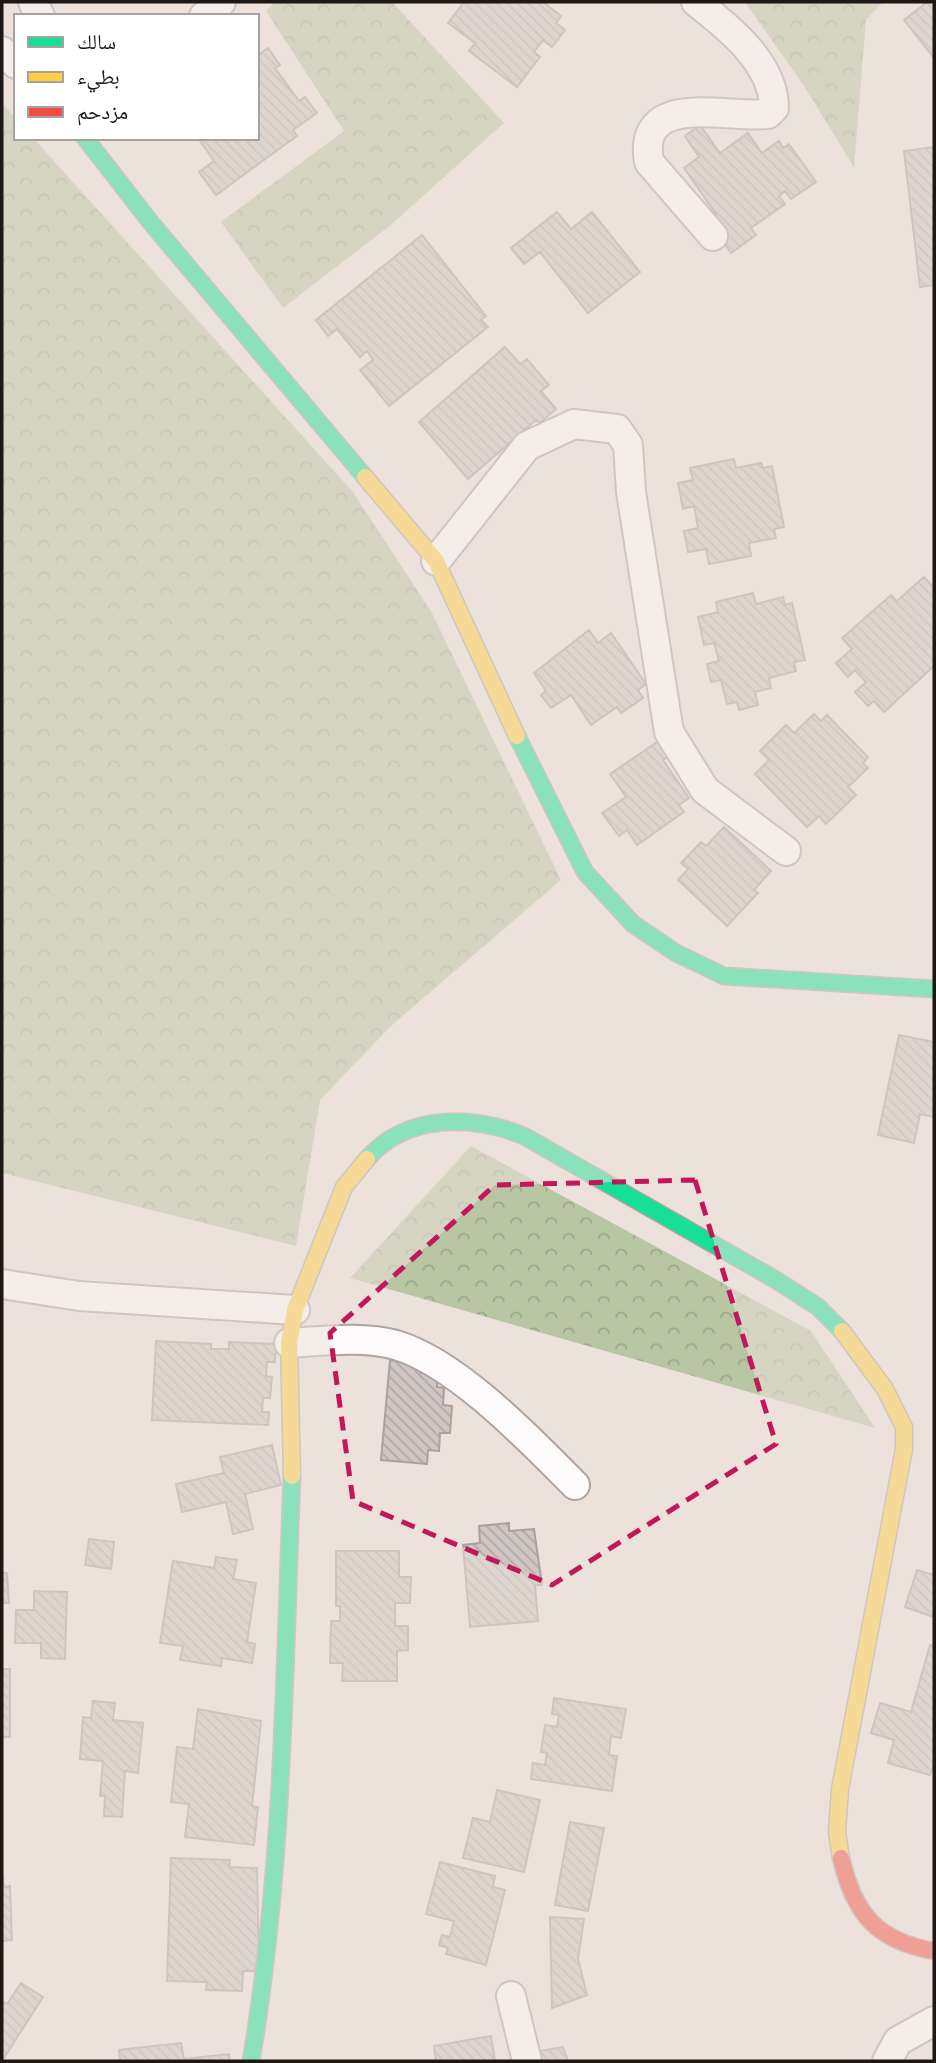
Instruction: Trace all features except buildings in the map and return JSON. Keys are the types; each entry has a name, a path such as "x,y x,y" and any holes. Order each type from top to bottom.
{"street":[{"path":"206,14 221,2"},
{"path":"696,2 745,43 774,97 774,108 768,114 701,110 681,113 651,131 646,146 649,162 713,236"},
{"path":"87,140 152,224 436,561 498,697 585,872 633,924 676,953 724,975 934,989"},
{"path":"436,561 527,446 573,424 617,429 628,445 631,492 669,732 705,790 786,850"},
{"path":"251,2061 266,1972 276,1841 293,1460 289,1343 295,1310 344,1187 370,1155 390,1139 430,1122 473,1120 500,1126 524,1136 687,1228 818,1307 845,1333 898,1409 904,1427 905,1448 849,1748 837,1829 854,1899 869,1924 894,1941 934,1951"},
{"path":"2,1284 79,1296 295,1310"},
{"path":"289,1343 351,1340 395,1345 421,1356 500,1412 575,1485"},
{"path":"511,1996 527,2061"},
{"path":"887,2061 898,2041 934,2021"}],"highlighted area":[{"path":"695,1180 776,1444 552,1585 353,1501 330,1333 495,1185"}],"green space":[{"path":"275,2 392,2 504,123 392,224 283,308 221,222 344,131 266,11"},
{"path":"745,2 883,2 866,20 854,167 802,83"},
{"path":"2,103 14,117 14,140 35,140 353,492 432,613 561,880 392,1025 320,1100 296,1246 2,1173"},
{"path":"471,1146 811,1331 875,1428 350,1278"}],"traffic: fast":[{"path":"87,140 152,224 365,477"},
{"path":"517,736 585,872 633,924 676,953 724,976 934,989"},
{"path":"367,1159 383,1144 401,1133 441,1122 484,1124 524,1136 776,1280 818,1307 842,1331"},
{"path":"251,2061 262,1988 276,1843 292,1476"}],"traffic: slow":[{"path":"365,477 436,561 517,736"},
{"path":"292,1476 289,1343 295,1310 344,1187 367,1159"},
{"path":"841,1858 837,1832 840,1789 904,1449 904,1427 885,1389 842,1331"}],"traffic: jam":[{"path":"841,1858 853,1895 871,1922 897,1940 934,1951"}]}
